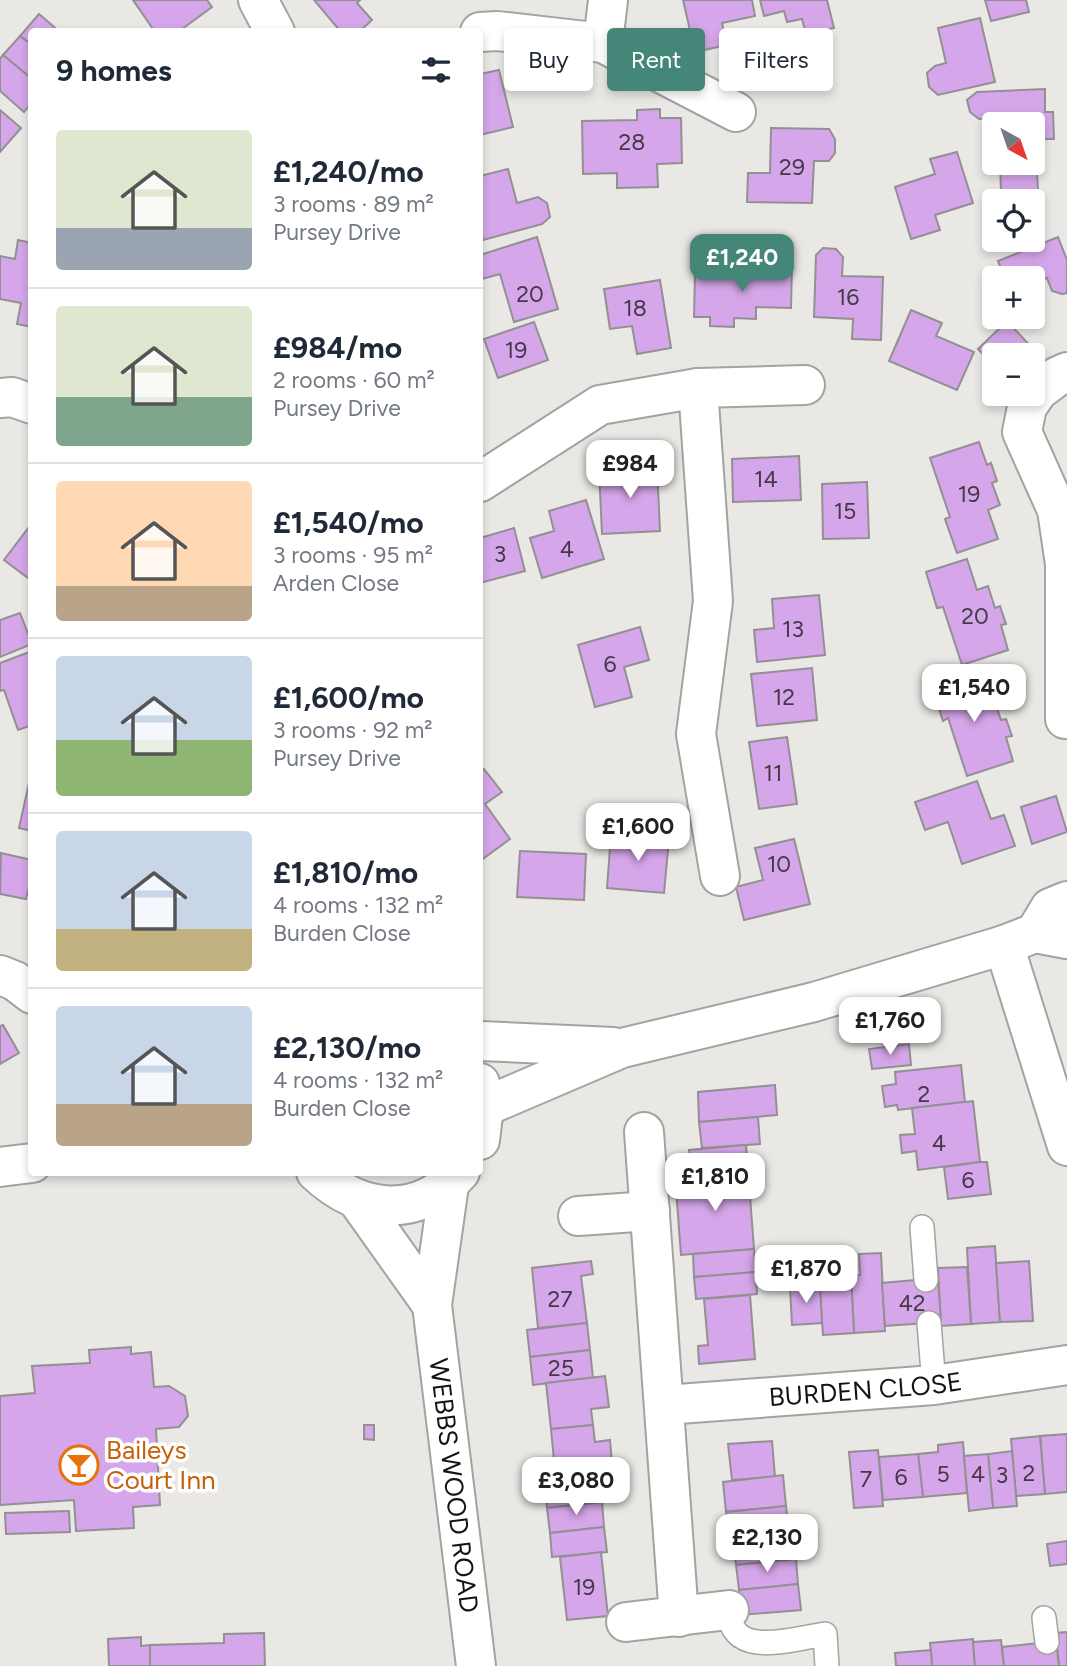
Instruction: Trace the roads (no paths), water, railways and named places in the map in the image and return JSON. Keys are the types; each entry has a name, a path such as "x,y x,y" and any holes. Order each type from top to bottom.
{"street":[{"path":"258,0 273,28"},
{"path":"603,43 608,0"},
{"path":"483,32 497,31 603,43 736,112"},
{"path":"1065,719 1065,564 1057,510 1022,432 1027,407 1038,391 1067,372"},
{"path":"483,480 600,405 698,388 805,385"},
{"path":"698,388 713,601 696,734 720,876"},
{"path":"0,398 12,397 28,403"},
{"path":"1067,901 1050,908 1035,939 1067,1146"},
{"path":"483,1108 622,1048 814,1002 1035,939"},
{"path":"483,1041 622,1048"},
{"path":"644,1132 679,1617"},
{"path":"0,1167 28,1164"},
{"path":"320,1176 335,1189 358,1201 390,1206 421,1201 454,1179"},
{"name":"WEBBS WOOD ROAD","path":"454,1179 432,1305 476,1666"},
{"name":"WEBBS WOOD ROAD","path":"358,1201 432,1305"},
{"path":"578,1216 650,1210"},
{"name":"BURDEN CLOSE","path":"664,1405 934,1385 1067,1365"},
{"path":"626,1622 729,1610"}],"lane":[{"path":"922,1227 926,1280"},
{"path":"929,1323 934,1385"},
{"path":"729,1610 730,1623 745,1641 760,1643 825,1634 827,1666"},
{"path":"1044,1618 1047,1642"}],"place":[{"name":"Baileys Court Inn","path":"79,1465"}]}
